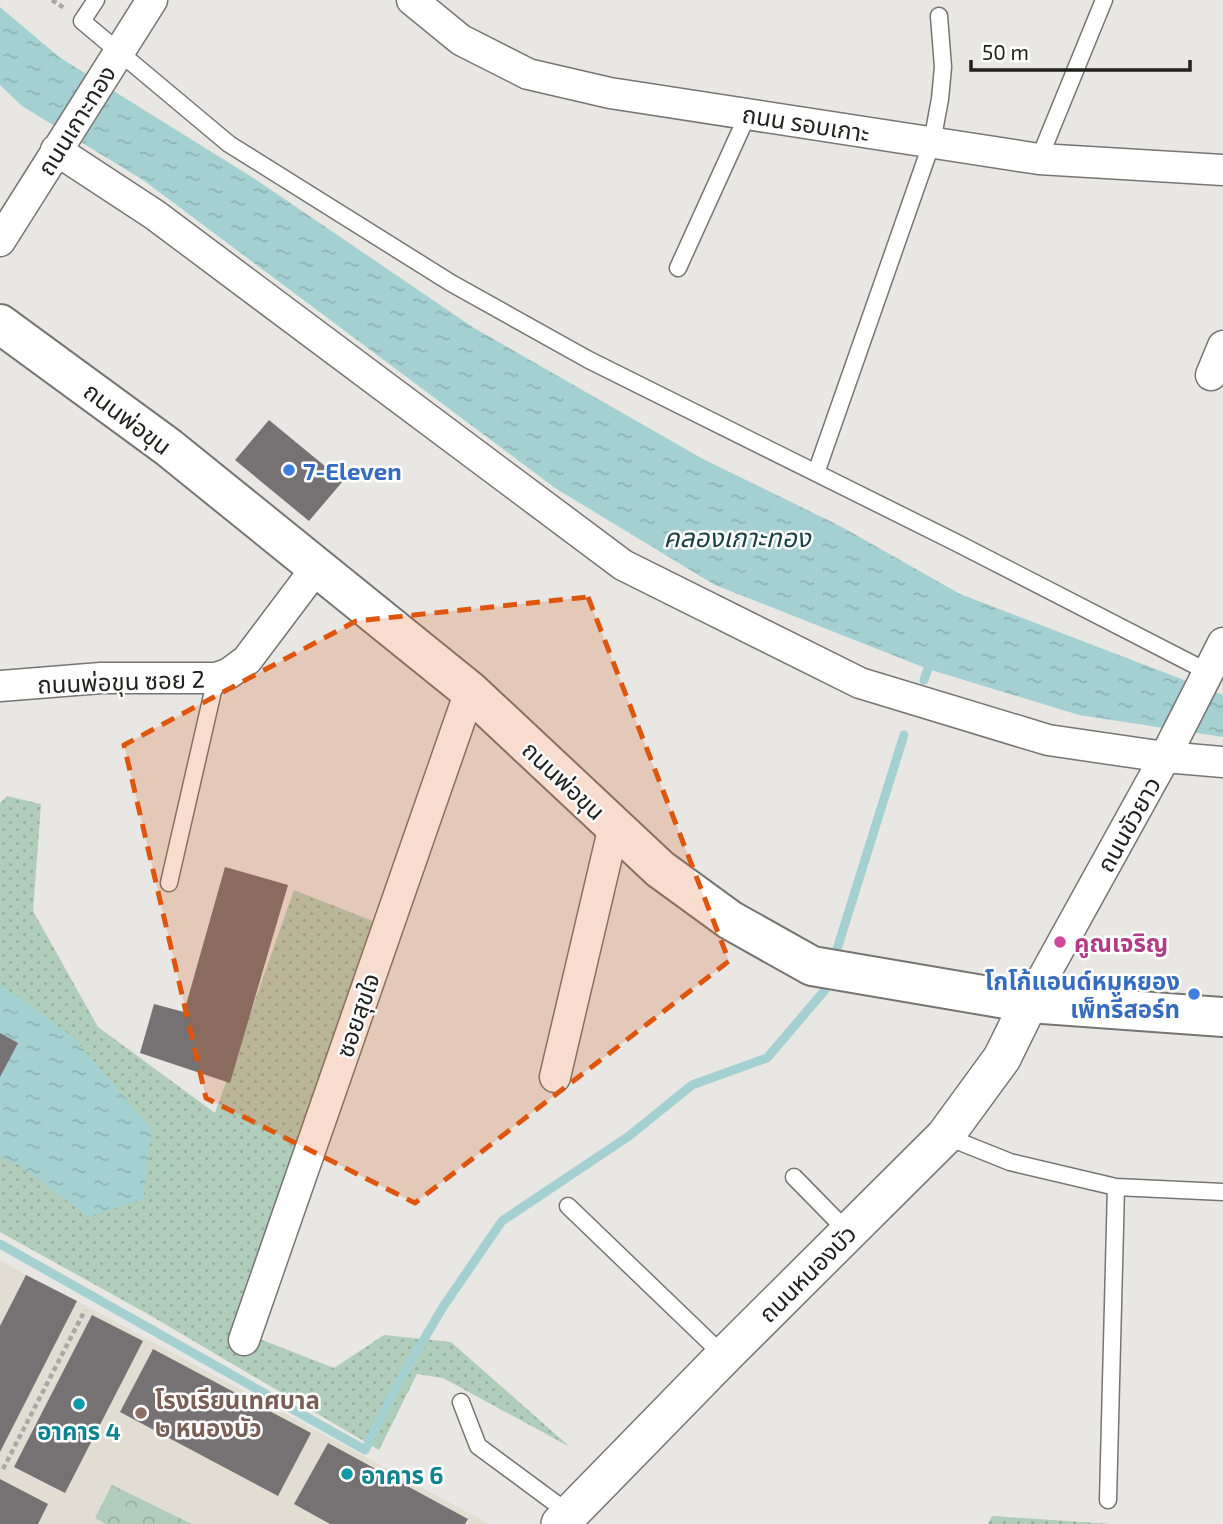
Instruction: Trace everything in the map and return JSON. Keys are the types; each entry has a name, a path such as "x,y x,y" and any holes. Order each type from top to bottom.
{"main road":[{"name":"ถนนพ่อขุน","path":"0,324 168,447 470,691 660,869 730,920 812,966 1029,1003 1223,1017"}],"street":[{"name":"ถนนเกาะทอง","path":"0,241 152,0"},
{"name":"ถนน รอบเกาะ","path":"412,0 461,40 528,74 610,93 1039,159 1223,170"},
{"path":"60,144 622,565 860,683 1048,740 1165,757 1223,762"},
{"path":"1211,375 1223,346"},
{"name":"ถนนพ่อขุน ซอย 2","path":"0,686 101,678 216,678 228,674 247,660 317,567"},
{"name":"ถนนขัวยาว","path":"1029,1003 1165,757 1223,643"},
{"name":"ซอยสุขใจ","path":"244,1339 470,691"},
{"path":"555,1077 614,826"},
{"name":"ถนนหนองบัว","path":"565,1519 945,1136 1002,1058 1029,1003"}],"lane":[{"path":"96,0 82,22 115,59 229,144 451,283 589,360 957,542 1208,672"},
{"path":"1039,159 1104,0"},
{"path":"816,473 932,142 943,67 939,16"},
{"path":"678,268 748,114"},
{"path":"169,883 216,678"},
{"path":"945,1136 1010,1162 1116,1188 1223,1192"},
{"path":"794,1177 849,1232"},
{"path":"1108,1500 1116,1188"},
{"path":"568,1206 724,1356"},
{"path":"461,1402 478,1446 565,1519"}],"path":[{"path":"3,1469 85,1310"}],"highlighted area":[{"path":"588,597 729,961 415,1203 206,1098 124,745 356,621"}],"shaded area":[{"name":"โรงเรียนเทศบาล ๒ หนองบัว","path":"0,1260 26,1275 489,1524 0,1524"}],"green space":[{"path":"7,796 41,804 33,911 98,1027 215,1113 294,890 375,922 242,1332 334,1368 384,1335 451,1342 570,1447 443,1378 417,1374 379,1450 146,1313 0,1232 0,803"},
{"path":"112,1485 192,1524 106,1524 95,1518"},
{"path":"992,1516 1111,1524 988,1524"}],"water":[{"name":"คลองเกาะทอง","path":"0,7 59,57 255,179 474,328 703,459 840,526 960,594 1223,695 1223,737 1079,715 928,669 715,585 555,488 143,180 22,106 0,85"},
{"path":"0,984 74,1038 152,1129 143,1199 89,1217 17,1164 0,1157"}],"building":[{"name":"7-Eleven","path":"269,420 343,481 309,521 235,460"},
{"path":"225,867 288,885 230,1083 140,1053 154,1004 184,1012"},
{"path":"0,1033 18,1043 0,1077"},
{"path":"26,1275 77,1301 0,1452 0,1326"},
{"name":"อาคาร 4","path":"92,1315 143,1341 65,1493 14,1467"},
{"path":"153,1349 311,1433 278,1496 120,1412"},
{"name":"อาคาร 6","path":"328,1443 468,1519 465,1524 330,1524 294,1504"},
{"path":"0,1479 48,1504 38,1524 0,1524"}],"waterway":[{"path":"924,680 928,669"},
{"path":"833,962 904,735"},
{"path":"0,1244 365,1450 400,1380 443,1307 502,1221 629,1136 692,1085 767,1058 825,990 828,979"}],"place":[{"name":"7-Eleven","path":"289,470"},
{"name":"คูณเจริญ","path":"1060,942"},
{"name":"โกโก้แอนด์หมูหยอง เพ็ทรีสอร์ท","path":"1194,994"},
{"name":"อาคาร 4","path":"79,1404"},
{"name":"โรงเรียนเทศบาล ๒ หนองบัว","path":"141,1413"},
{"name":"อาคาร 6","path":"347,1474"}]}
